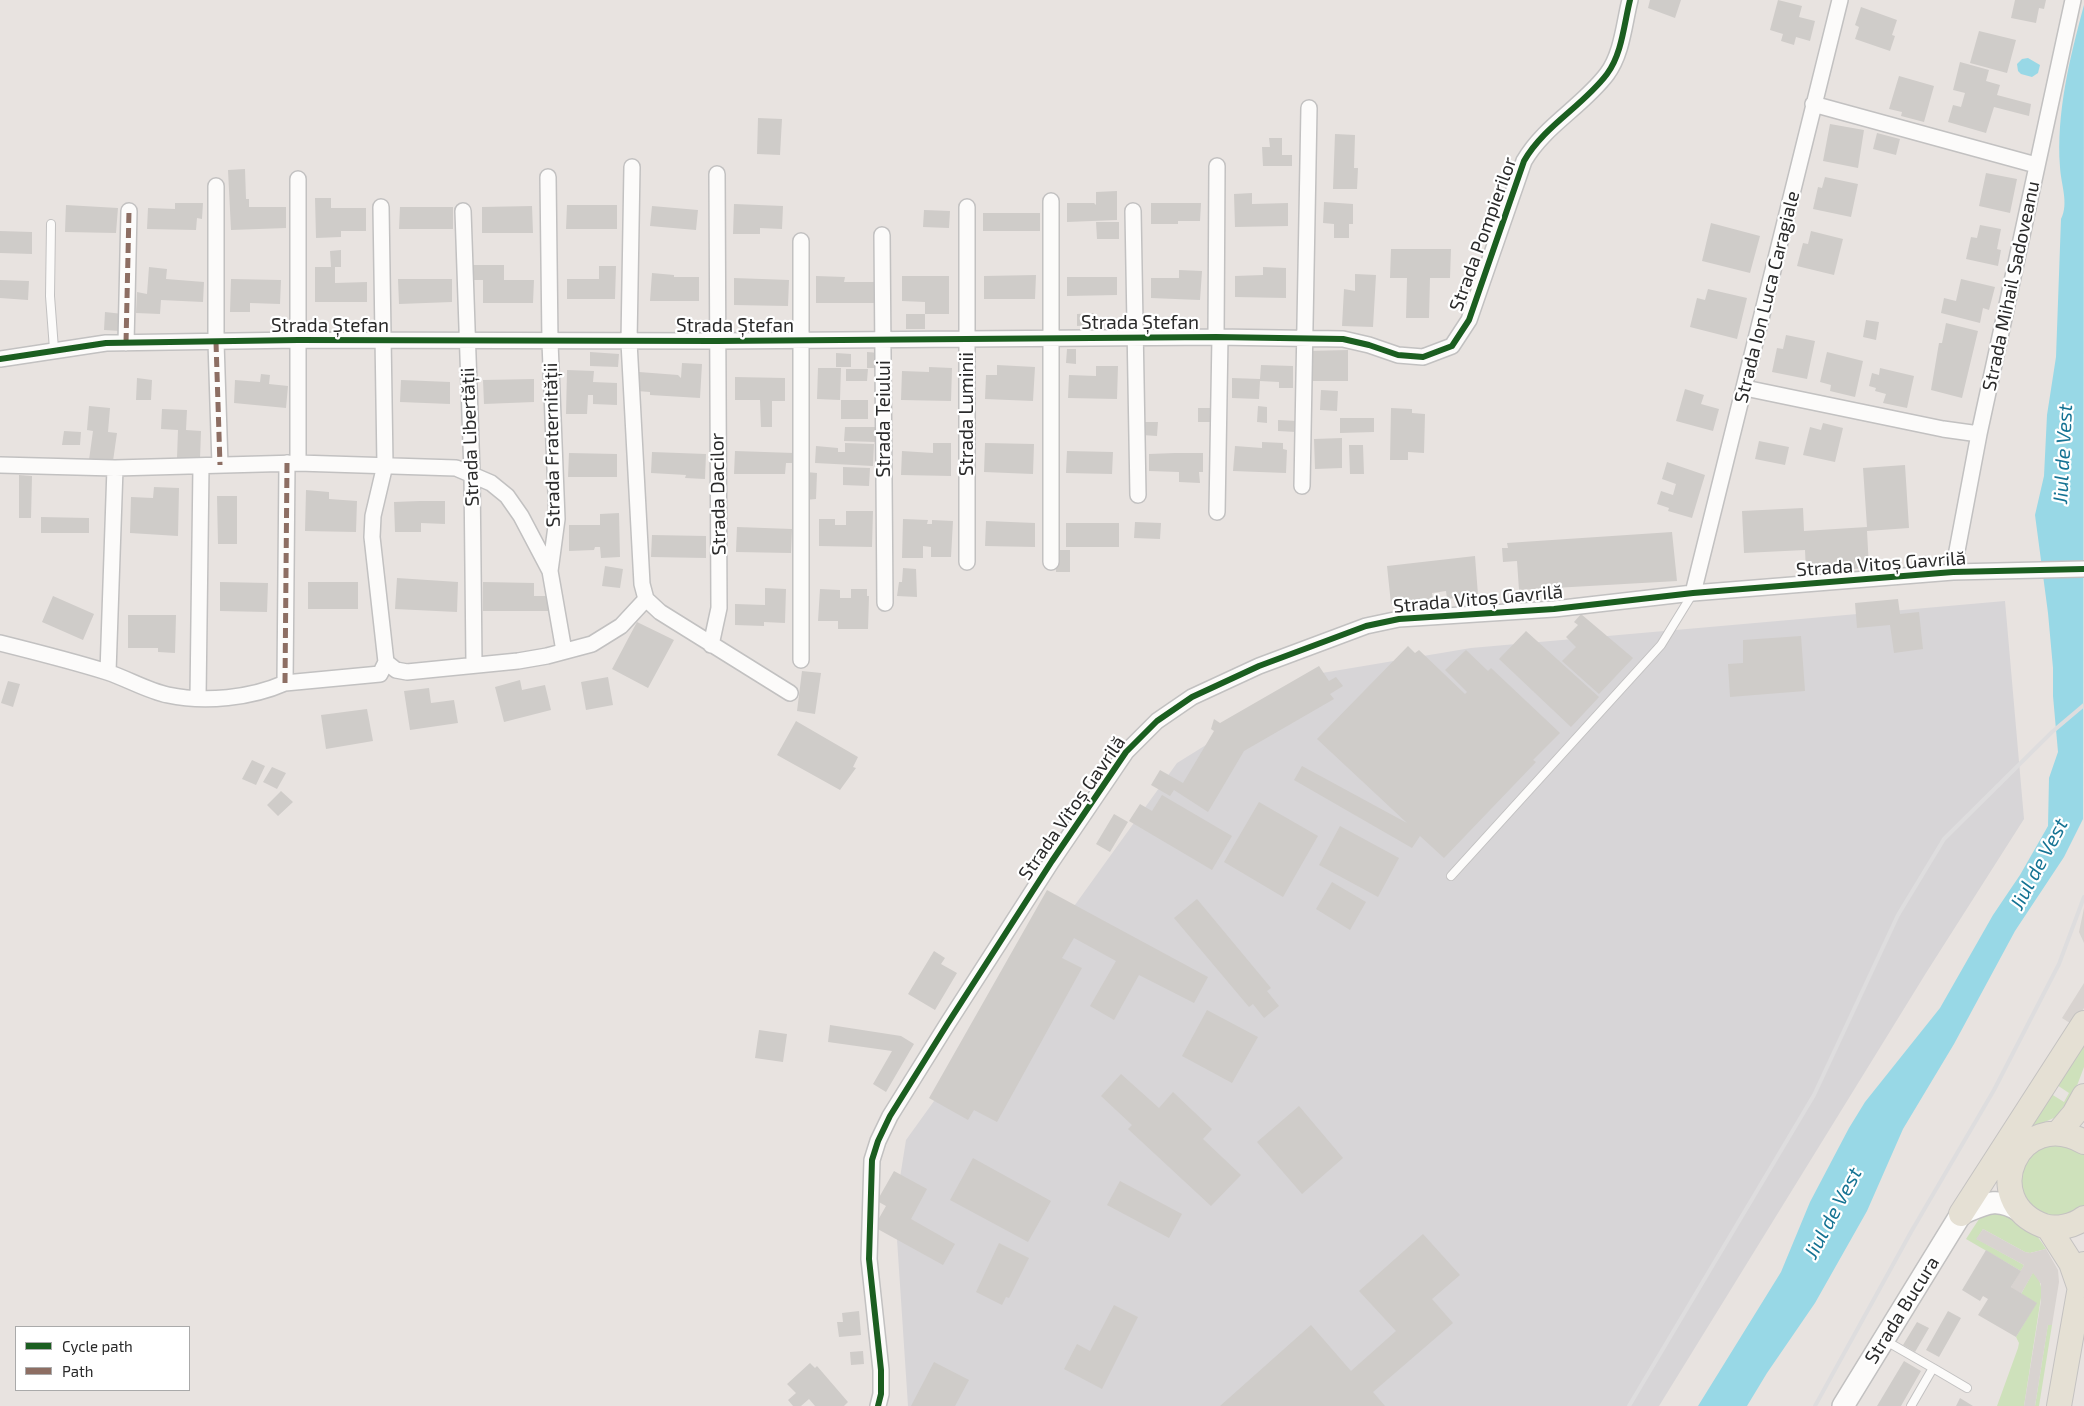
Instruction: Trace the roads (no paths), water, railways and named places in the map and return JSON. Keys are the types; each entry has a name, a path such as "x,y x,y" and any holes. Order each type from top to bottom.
{"main road":[{"path":"1961,1214 2084,1023"},
{"path":"2058,1133 2074,1114 2084,1096"},
{"path":"2020,1211 2012,1197 2009,1181 2011,1165 2018,1152 2030,1141 2043,1134 2058,1133 2073,1136 2084,1142"},
{"name":"Strada Bucura","path":"1843,1406 1961,1214 1993,1180 2011,1165"},
{"path":"1961,1214 1983,1205 1998,1202 2020,1211 2033,1222 2048,1227 2064,1227 2084,1218"},
{"path":"2048,1227 2082,1280 2059,1406"}],"street":[{"name":"Strada Pompierilor","path":"1461,334 1477,302 1524,161 1538,141 1608,73 1618,51 1630,0"},
{"name":"Strada Ion Luca Caragiale","path":"1693,593 1746,388 1813,104 1840,0"},
{"name":"Strada Mihail Sadoveanu","path":"1953,572 1979,434 2073,0"},
{"path":"1813,104 2036,165"},
{"path":"1302,486 1309,108"},
{"path":"632,166 629,342 642,584 646,599 660,612 710,645 790,693"},
{"path":"1217,166 1217,512"},
{"name":"Strada Dacilor","path":"710,645 719,608 716,342 717,174"},
{"name":"Strada Fraternității","path":"548,178 550,342 557,519 550,571 564,651"},
{"path":"285,683 298,340 298,180"},
{"path":"216,186 216,342 220,465"},
{"path":"1051,201 1051,562"},
{"name":"Strada Luminii","path":"967,206 967,562"},
{"path":"0,643 108,672 166,695 198,698 232,697 271,690 285,683 380,674 386,662 372,537 373,516 385,465 381,208"},
{"path":"1133,210 1138,495"},
{"path":"126,343 129,211"},
{"name":"Strada Libertății","path":"463,211 472,473 474,664"},
{"name":"Strada Teiului","path":"882,235 885,603"},
{"path":"801,241 801,660"},
{"name":"Strada Ștefan","path":"0,359 54,349 126,343 298,340 716,342 1218,337 1348,340 1398,356 1424,357 1452,346 1461,334"},
{"path":"1746,388 1943,429 1979,434"},
{"path":"0,465 115,468 292,463 456,468 472,473 491,483 507,496 521,516 550,571"},
{"path":"198,698 201,466"},
{"path":"108,672 115,468"},
{"name":"Strada Vitoș Gavrilă","path":"878,1406 881,1394 881,1370 869,1259 872,1160 878,1141 890,1116 911,1082 1052,861 1126,752 1140,736 1192,697 1226,680 1366,626 1399,619 1554,609 1693,593 1953,572 2084,570"},
{"path":"386,662 396,670 407,672 518,661 564,651 592,644 606,637 637,612 646,599"}],"lane":[{"path":"51,224 50,296 54,349"},
{"path":"1452,876 1661,645 1693,593"},
{"path":"1884,1340 1967,1388"},
{"path":"1911,1406 1933,1368"}],"water":[{"name":"Jiul de Vest","path":"2084,5 2083,819 2064,857 2015,931 1954,1044 1903,1129 1867,1211 1815,1303 1747,1406 1698,1406 1781,1272 1810,1202 1849,1128 1865,1102 1940,1008 1993,915 2020,875 2048,826 2049,778 2058,752 2048,613 2035,515 2044,476 2047,415 2056,357 2061,219 2064,207 2059,147 2060,126 2065,85"},
{"path":"2028,58 2040,65 2038,73 2032,77 2021,74 2018,71 2017,64 2022,59"}],"railway":[{"path":"1629,1406 1814,1095 1898,915 1944,839 2052,732 2084,705"},
{"path":"1815,1406 1911,1232 1994,1090 2059,964 2084,897"}]}
